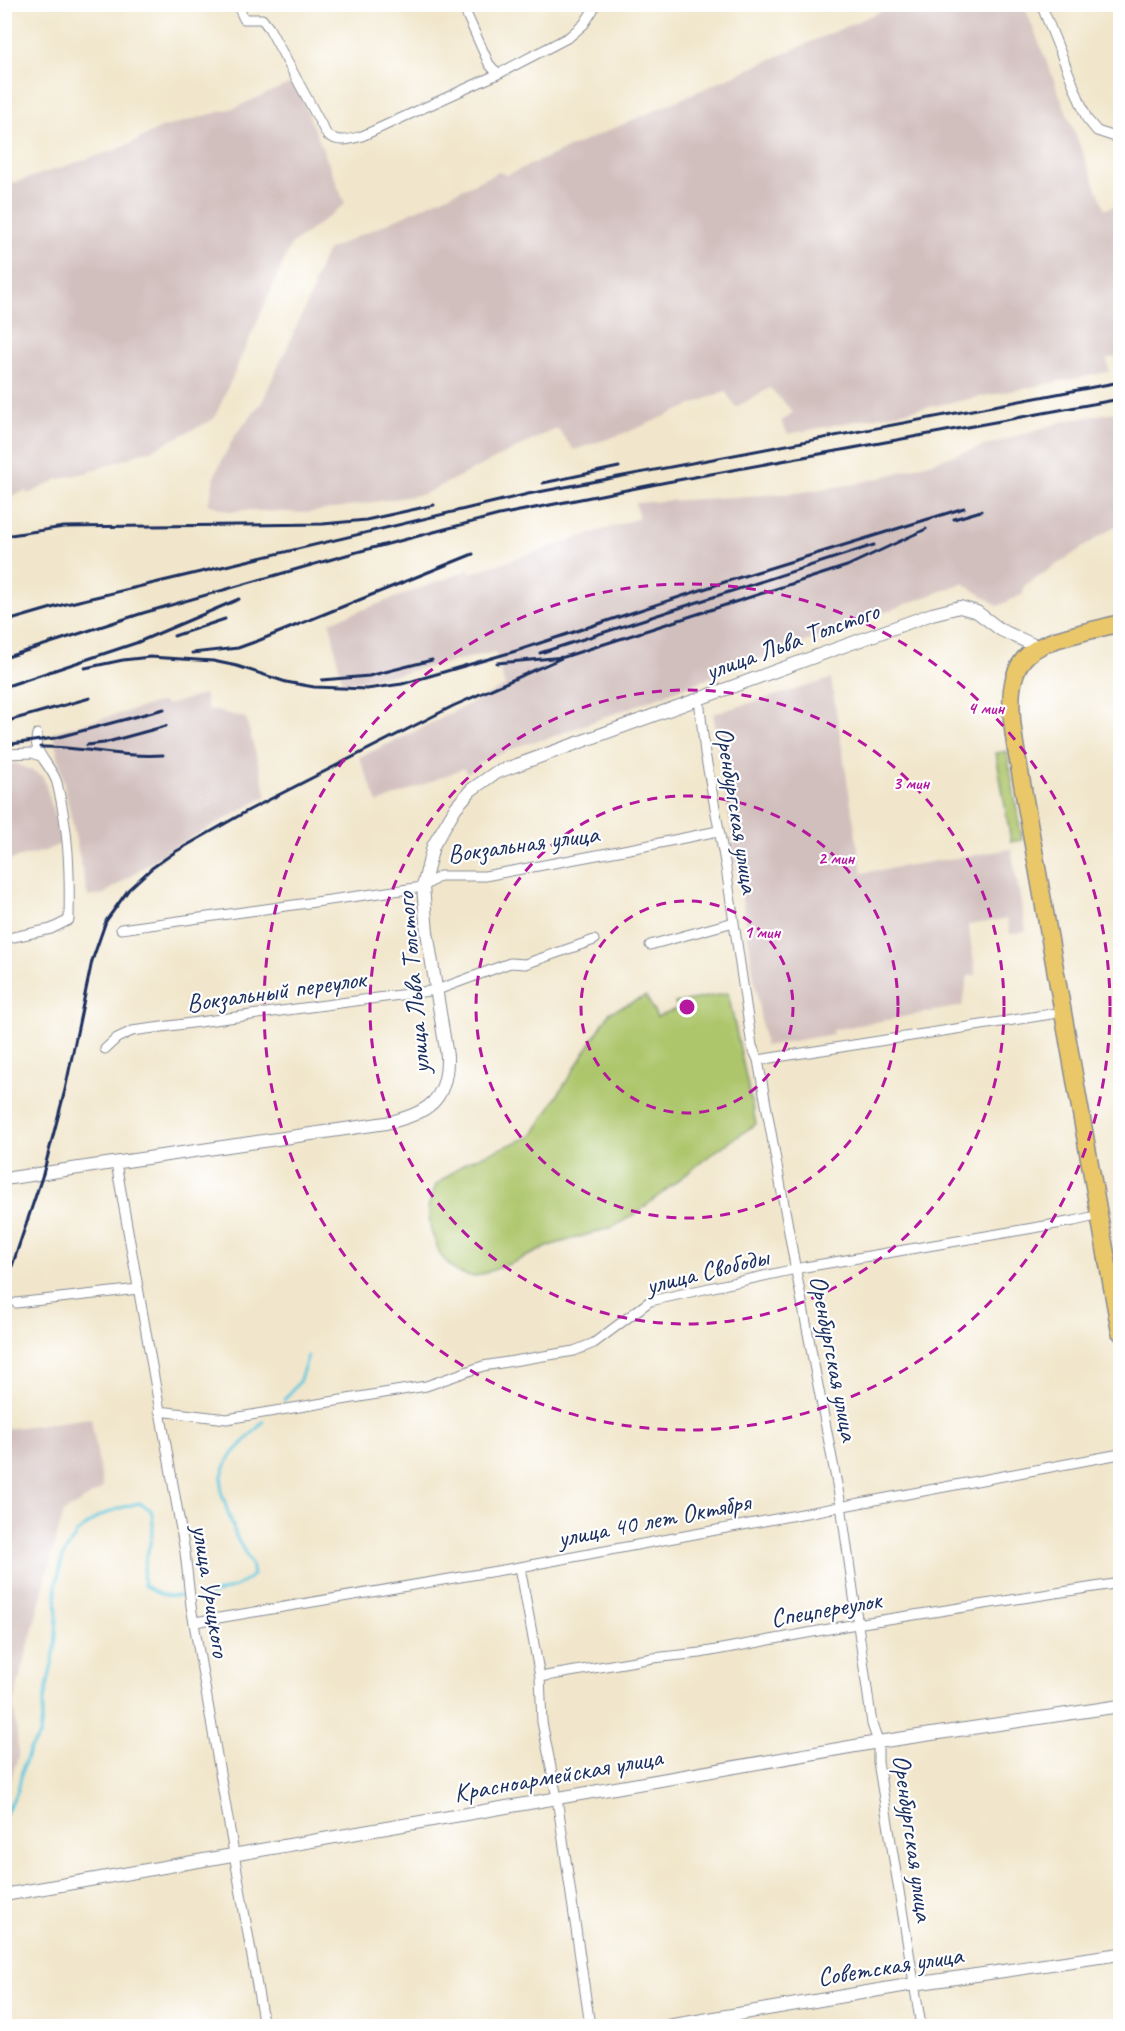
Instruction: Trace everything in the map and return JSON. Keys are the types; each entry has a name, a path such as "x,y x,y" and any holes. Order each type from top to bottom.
{"highway":[{"path":"1120,623 1059,639 1038,647 1028,654 1020,662 1012,682 1011,711 1120,1332"}],"street":[{"path":"237,4 244,19 262,19 297,77 327,135 335,140 347,141 498,74 569,37 584,24 592,7"},
{"path":"462,4 489,64 498,74"},
{"path":"1041,4 1087,119 1097,131 1115,137 1120,135"},
{"name":"улица Льва Толстого","path":"4,1179 386,1123 411,1116 430,1106 440,1097 447,1071 447,1056 427,932 423,887 433,846 456,807 471,790 495,773 932,614 960,607 977,612 1001,630 1038,647"},
{"name":"Оренбургская улица","path":"699,699 705,753 734,922 752,1046 758,1060 841,1505 856,1624 872,1724 878,1742 878,1762 921,2026"},
{"path":"4,939 51,929 69,920 68,835 56,781 52,771 40,756 35,741 37,734"},
{"path":"4,754 33,753 40,756"},
{"name":"Вокзальная улица","path":"121,929 423,887 440,876 484,876 718,831"},
{"path":"650,945 734,922"},
{"name":"Вокзальный переулок","path":"105,1049 117,1038 132,1031 437,990 510,963 525,964 594,940"},
{"path":"758,1060 1064,1012"},
{"name":"улица Урицкого","path":"116,1163 185,1552 233,1854 264,2026"},
{"name":"улица Свободы","path":"159,1411 227,1419 426,1386 483,1366 574,1351 594,1344 650,1301 796,1271 805,1267 1100,1215"},
{"path":"16,1303 138,1289"},
{"name":"улица 40 лет Октября","path":"195,1622 520,1567 1120,1454"},
{"path":"520,1567 540,1677 542,1722 557,1798 590,2026"},
{"name":"Спецпереулок","path":"540,1677 653,1658 700,1653 856,1624 1120,1583"},
{"name":"Красноармейская улица","path":"4,1895 878,1742 1120,1706"},
{"name":"Советская улица","path":"668,2026 914,1984 1120,1954"}],"shaded area":[{"path":"895,5 1024,5 1105,209 1120,204 1120,355 1107,359 1109,372 788,434 781,422 793,412 770,388 736,407 725,391 628,432 574,450 557,428 424,494 306,513 240,510 232,512 208,504 216,472 235,435 262,402 314,288 313,284 324,256 330,249 499,172 507,175"},
{"path":"295,81 345,204 291,245 214,419 150,451 138,453 85,473 59,479 28,494 26,491 5,498 4,169 10,184 121,148 161,128 237,107"},
{"path":"1120,411 1120,523 1024,586 1023,594 998,606 963,583 549,738 522,745 478,763 479,767 467,773 464,768 378,803 359,757 505,686 495,652 389,676 342,683 330,622 469,570 471,573 639,518 635,503 796,493 849,485 880,478 1065,421"},
{"path":"831,679 862,873 1011,849 1026,931 1010,934 1007,919 968,925 976,975 968,976 962,1006 832,1030 833,1034 765,1046 713,714"},
{"path":"204,694 208,709 246,718 267,796 169,850 104,894 88,897 53,732 161,702 168,705"},
{"path":"15,763 43,776 62,843 45,851 5,861 5,767"},
{"path":"91,1418 103,1488 63,1513 13,1705 18,1757 5,1796 5,1429"}],"green space":[{"path":"1007,751 1022,840 1011,842 996,753"},
{"path":"728,993 756,1124 713,1153 638,1212 613,1227 552,1245 474,1277 456,1272 441,1256 431,1231 428,1207 436,1185 466,1162 532,1136 610,1012 646,996 657,1017 678,1008 675,1003"}],"waterway":[{"path":"284,1400 299,1382 308,1356"},
{"path":"200,1596 228,1589 253,1575 251,1564 236,1536 221,1491 222,1475 229,1458 263,1422"},
{"path":"4,1817 18,1790 30,1749 40,1735 44,1701 55,1649 56,1585 63,1556 77,1533 99,1516 120,1508 139,1503 151,1510 153,1529 143,1575 144,1585 162,1595 183,1596"}],"railway":[{"path":"4,622 62,605 528,494 1120,382"},
{"path":"4,658 143,613 357,552 499,515 1120,399"},
{"path":"543,483 619,467"},
{"path":"4,536 64,527 323,524 366,520 434,505"},
{"path":"85,668 150,657 213,661 237,666 286,682 314,687 367,689 402,684 516,651 731,580 964,508"},
{"path":"954,519 981,511"},
{"path":"497,663 564,657 847,566 926,529"},
{"path":"540,653 874,545"},
{"path":"192,653 238,648 473,554"},
{"path":"4,687 136,643 239,599"},
{"path":"174,636 225,619"},
{"path":"4,1290 43,1174 65,1090 92,961 106,921 129,889 152,868 175,852 249,810 453,706 564,657"},
{"path":"322,680 369,676 432,660"},
{"path":"4,722 90,698"},
{"path":"4,745 55,738 164,709"},
{"path":"87,745 104,743 166,726"},
{"path":"40,747 132,755 163,755"}]}
